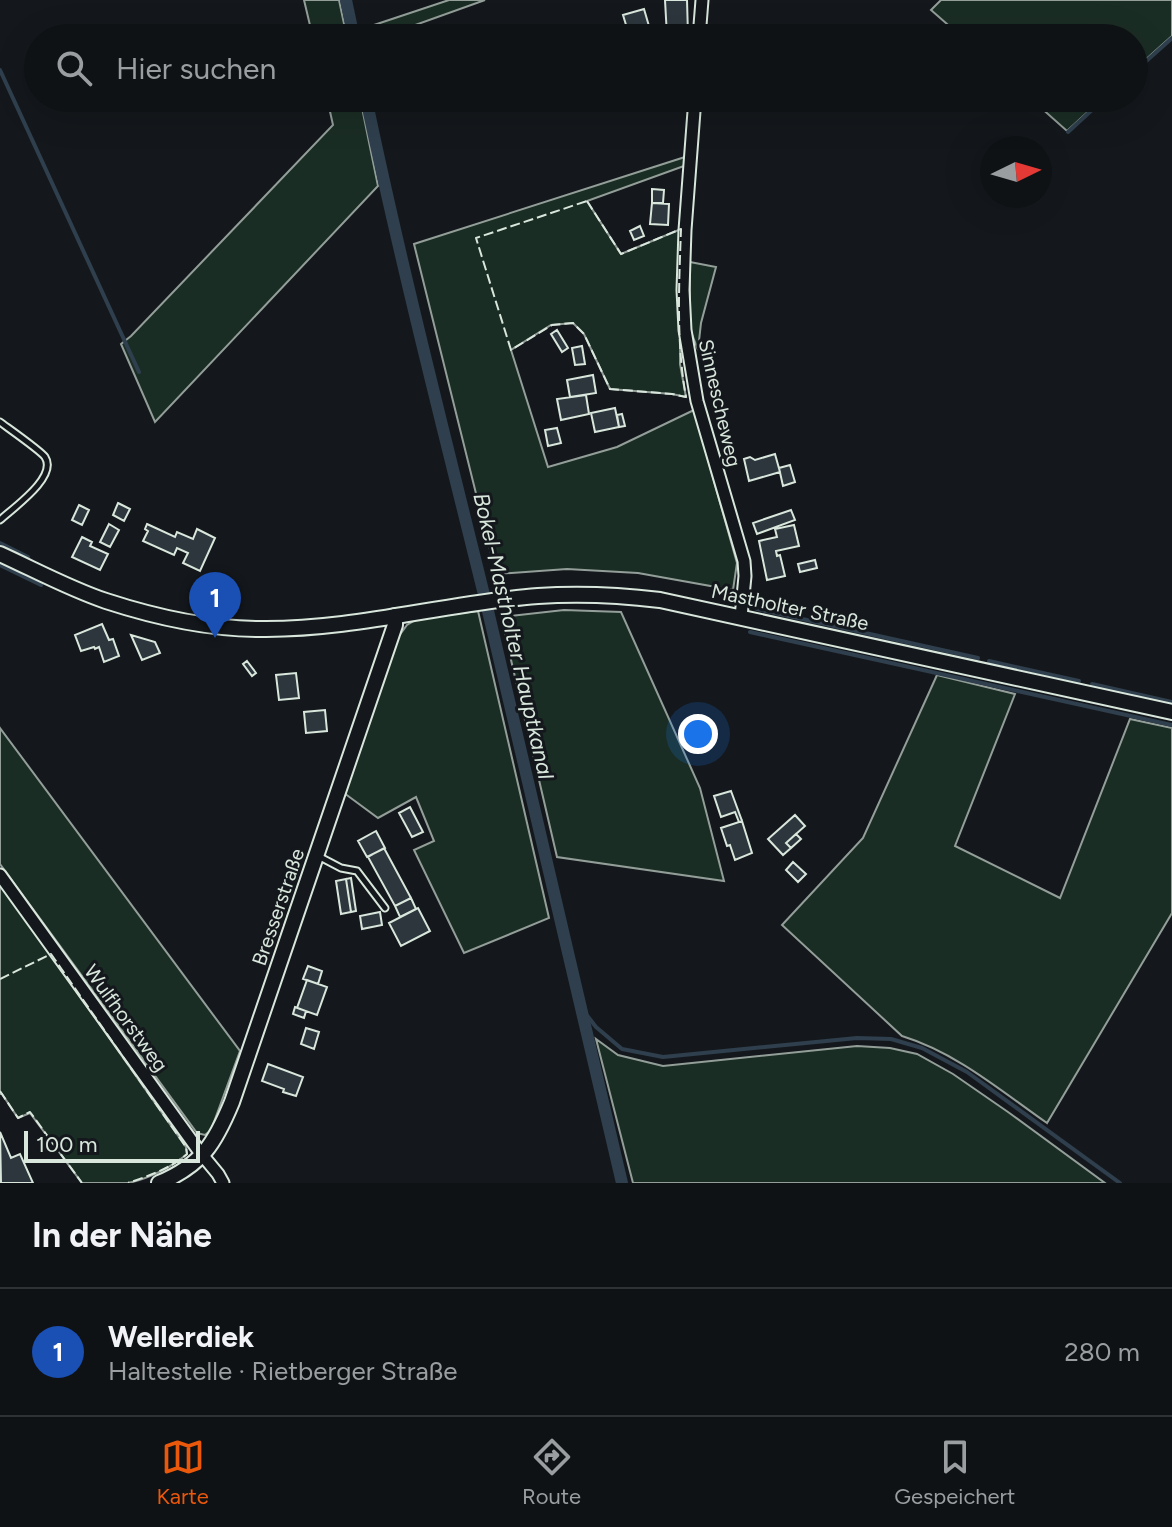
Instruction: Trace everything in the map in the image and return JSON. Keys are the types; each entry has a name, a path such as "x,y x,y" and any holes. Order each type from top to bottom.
{"main road":[{"name":"Mastholter Straße","path":"0,554 103,600 178,620 259,629 322,627 471,604 565,594 660,600 1172,712"},
{"name":"Bresserstraße","path":"159,1183 183,1171 203,1155 219,1133 232,1102 395,625 395,616"}],"street":[{"path":"700,24 702,0"},
{"name":"Sinnescheweg","path":"694,112 685,230 685,330 697,401 744,561 741,617"},
{"name":"Wulfhorstweg","path":"0,875 223,1183"}],"lane":[{"path":"0,422 45,457 48,468 44,479 0,520"},
{"path":"316,855 341,868 357,871 385,908"}],"green space":[{"path":"304,0 339,0 344,24 310,24"},
{"path":"449,0 485,0 418,24 377,24"},
{"path":"941,0 1172,0 1172,36 1148,57 1148,24 947,24 931,10"},
{"path":"330,112 363,112 378,186 155,422 121,344 333,125"},
{"path":"1046,112 1088,112 1067,131"},
{"path":"685,157 684,166 587,201 621,254 681,229 680,364 686,397 610,389 584,334 573,323 551,325 511,350 548,467 617,447 694,410 737,563 733,590 638,573 567,569 496,574 414,244"},
{"path":"690,262 716,267 701,323 698,350 690,329"},
{"path":"564,610 621,612 700,788 724,881 557,857 501,617"},
{"path":"478,611 549,918 464,953 414,850 434,841 416,797 378,818 344,793 396,640 407,625 419,618"},
{"path":"937,675 1015,694 955,846 1060,898 1130,719 1172,728 1172,913 1047,1123 960,1063 902,1036 782,925 863,838"},
{"path":"0,728 240,1051 211,1130 205,1135 197,1133 0,864"},
{"path":"0,883 186,1147 187,1154 167,1168 128,1183 82,1183 30,1113 18,1118 0,1094"},
{"path":"596,1039 618,1055 663,1066 857,1046 917,1054 953,1074 1105,1183 633,1183"}],"building":[{"path":"665,0 687,0 688,24 666,24"},
{"path":"644,9 648,24 626,24 623,15"},
{"path":"652,189 664,190 663,203 652,203"},
{"path":"652,203 669,204 668,225 650,224"},
{"path":"640,226 644,236 634,240 630,231"},
{"path":"557,330 568,348 562,352 551,334"},
{"path":"582,346 585,364 575,365 572,348"},
{"path":"593,375 596,393 570,397 567,380"},
{"path":"586,395 589,414 561,420 557,399"},
{"path":"615,408 619,427 595,432 591,413"},
{"path":"622,414 625,426 619,427 617,415"},
{"path":"557,428 561,443 548,446 545,430"},
{"path":"775,454 780,472 749,481 744,459 750,457 755,460"},
{"path":"790,465 795,482 783,486 779,468"},
{"path":"118,503 130,509 124,521 113,515"},
{"path":"79,505 89,510 82,525 72,520"},
{"path":"791,510 795,520 757,534 753,523"},
{"path":"109,524 119,530 110,547 100,542"},
{"path":"147,524 175,537 177,532 193,539 197,529 215,538 200,571 183,563 188,553 177,548 174,555 143,541 148,531 145,529"},
{"path":"794,525 799,546 776,551 777,556 780,555 785,576 767,580 759,541 777,537 775,529"},
{"path":"82,537 92,542 90,546 108,554 100,570 72,557"},
{"path":"815,560 817,568 800,572 798,564"},
{"path":"102,624 109,640 113,639 119,656 104,662 99,647 81,651 75,635"},
{"path":"131,635 155,642 160,653 142,660"},
{"path":"247,661 256,673 252,676 243,664"},
{"path":"296,673 299,698 279,700 276,675"},
{"path":"325,710 327,731 306,733 304,712"},
{"path":"731,791 742,821 739,822 735,812 721,817 714,796"},
{"path":"410,807 423,832 412,837 399,813"},
{"path":"795,815 805,826 786,843 791,848 783,855 768,839"},
{"path":"742,821 752,853 735,860 721,828"},
{"path":"376,831 385,848 367,857 358,841"},
{"path":"796,834 801,839 791,848 786,843"},
{"path":"384,848 411,898 395,906 368,857"},
{"path":"793,862 806,874 798,882 786,870"},
{"path":"351,878 356,911 351,912 346,879"},
{"path":"346,879 351,912 341,914 336,881"},
{"path":"411,898 416,909 400,917 395,906"},
{"path":"418,908 430,931 401,946 389,923"},
{"path":"380,912 382,925 362,929 360,916"},
{"path":"308,966 322,971 318,984 303,979"},
{"path":"307,980 327,987 317,1015 297,1008"},
{"path":"295,1007 306,1011 304,1018 293,1014"},
{"path":"306,1028 319,1032 314,1049 301,1044"},
{"path":"268,1064 303,1077 296,1096 262,1081"},
{"path":"0,1132 11,1158 20,1154 33,1183 1,1183"}],"waterway":[{"name":"Bokel-Mastholter Hauptkanal","path":"346,0 351,24"},
{"path":"1148,59 1172,38"},
{"path":"0,70 139,372"},
{"name":"Bokel-Mastholter Hauptkanal","path":"369,112 622,1183"},
{"path":"1068,132 1090,112"},
{"path":"0,543 28,557"},
{"path":"0,565 41,585"},
{"path":"757,609 978,658"},
{"path":"750,632 1172,725"},
{"path":"989,661 1079,681"},
{"path":"1092,684 1172,702"},
{"path":"582,1009 596,1027 622,1049 663,1057 857,1038 891,1039 922,1048 967,1072 1120,1183"}],"fence":[{"path":"587,201 621,254 681,229 679,334 686,397 610,389 584,334 573,323 552,325 511,350 476,238 587,201"},
{"path":"0,979 51,954 186,1147 187,1154 173,1164 128,1183"},
{"path":"0,1091 18,1118 30,1112 82,1183"}],"place":[{"name":"Wellerdiek","path":"215,638"}]}
